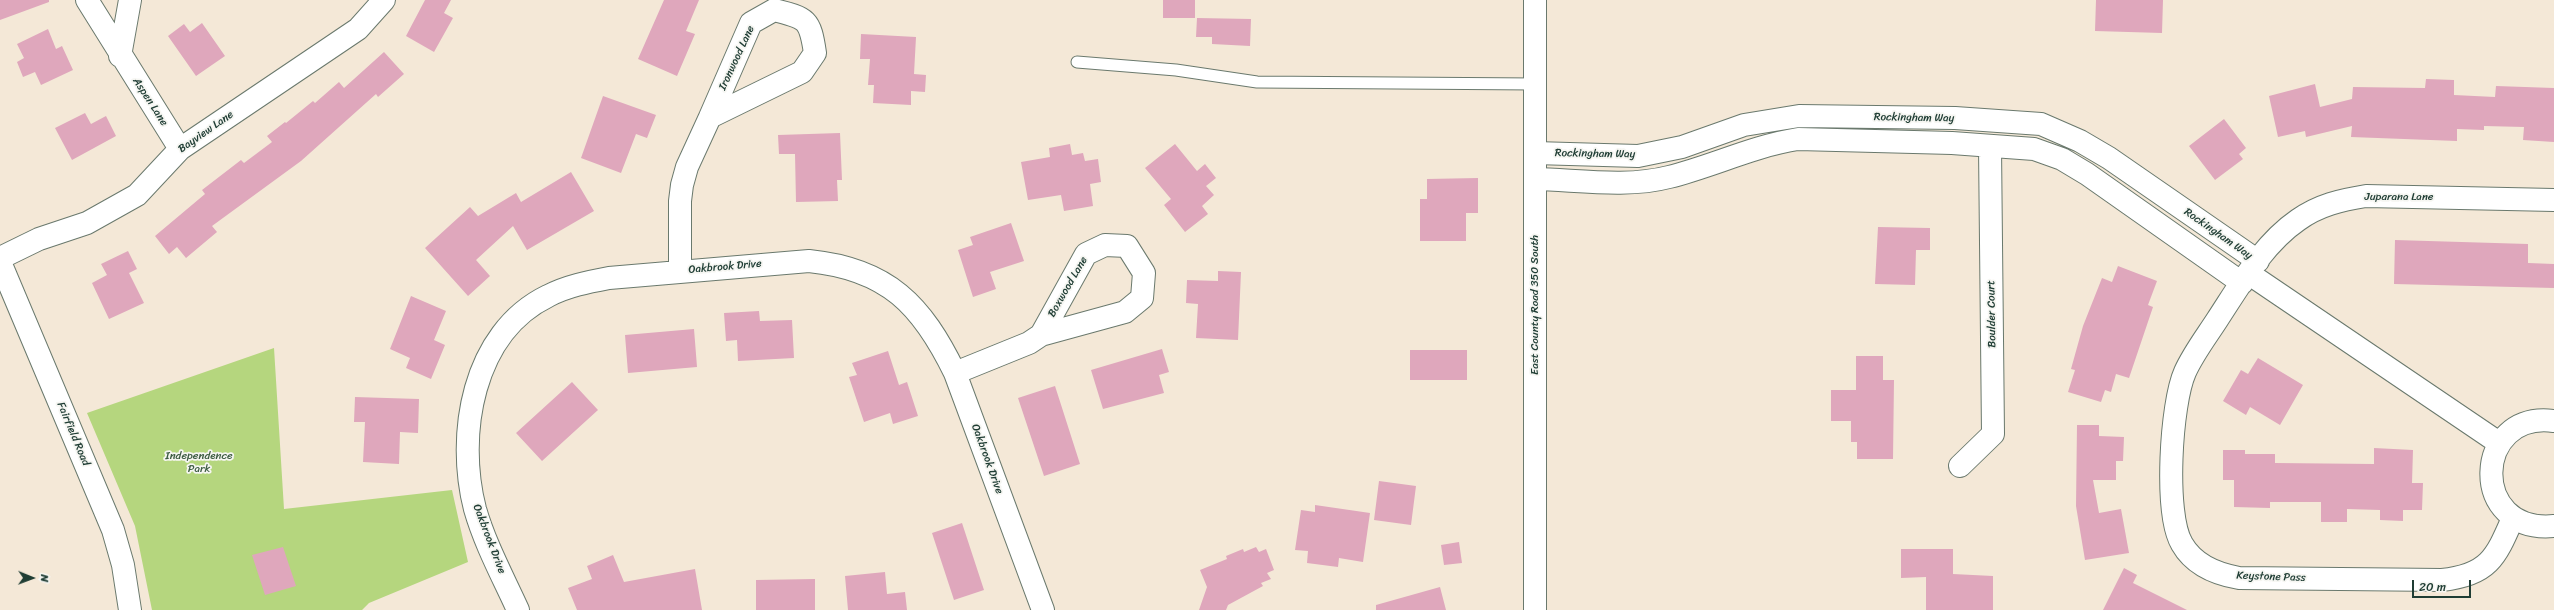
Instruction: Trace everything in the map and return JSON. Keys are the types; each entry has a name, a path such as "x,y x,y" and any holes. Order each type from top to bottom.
{"street":[{"name":"Aspen Lane","path":"87,0 120,56 180,148"},
{"path":"120,56 130,0"},
{"name":"Bayview Lane","path":"0,258 39,239 87,223 110,212 137,195 180,148 358,29 384,0"},
{"name":"East County Road 350 South","path":"1535,0 1535,610"},
{"name":"Ironwood Lane","path":"680,271 680,201 682,185 687,167 751,23 774,10 798,16 812,28 815,53 802,72 710,117"},
{"name":"Rockingham Way","path":"1535,153 1638,156 1682,148 1744,125 1799,116 1955,118 2041,124 2080,140 2249,272"},
{"name":"Rockingham Way","path":"1535,179 1644,182 1669,177 1779,142 1798,139 1952,143 1990,147 2034,148 2062,159 2249,272 2499,443"},
{"name":"Boulder Court","path":"1960,466 1993,434 1990,147"},
{"name":"Juparana Lane","path":"2249,272 2279,235 2298,220 2319,208 2342,200 2366,196 2554,200"},
{"name":"Boxwood Lane","path":"955,373 1029,343 1040,335 1125,312 1142,298 1144,273 1126,246 1105,245 1086,254 1040,335"},
{"name":"Oakbrook Drive","path":"518,610 490,548 476,511 469,483 467,450 469,416 475,388 487,359 503,334 524,312 548,296 578,284 609,278 809,261 830,263 870,275 908,302 926,322 940,342 955,373 1043,610"},
{"name":"Fairfield Road","path":"0,262 113,530 123,565 130,610"},
{"name":"Keystone Pass","path":"2249,272 2185,372 2177,394 2173,428 2173,510 2175,527 2182,544 2192,558 2211,570 2239,578 2442,580 2460,578 2477,571 2491,560 2498,551 2513,518"},
{"path":"2554,421 2525,423 2512,430 2499,443 2493,456 2490,469 2491,483 2495,497 2513,518 2526,524 2540,527 2554,526"}],"lane":[{"path":"1077,62 1176,70 1257,82 1535,84"},
{"path":"1776,120 1779,142"},
{"path":"1990,147 1992,120"}],"green space":[{"name":"Independence Park","path":"274,348 284,509 452,490 468,562 369,603 362,610 152,610 135,526 87,413"}],"building":[{"path":"0,0 49,0 49,2 0,20"},
{"path":"425,0 451,0 444,13 453,18 434,52 406,36"},
{"path":"664,0 699,0 686,31 695,34 677,76 638,59"},
{"path":"1163,0 1195,0 1195,18 1163,18"},
{"path":"2096,0 2163,0 2162,33 2095,31"},
{"path":"1197,18 1251,19 1250,46 1212,44 1212,37 1196,37"},
{"path":"202,23 225,56 196,76 168,36 184,24 190,32"},
{"path":"48,29 56,49 62,46 73,70 41,85 35,72 23,77 17,62 24,58 17,44"},
{"path":"861,34 916,37 914,74 926,75 925,92 911,91 911,105 873,103 874,85 868,85 870,59 860,59"},
{"path":"384,52 404,74 378,97 376,94 301,161 212,226 217,232 186,258 177,247 169,254 155,236 205,194 202,190 241,160 244,163 272,142 267,136 313,101 315,103 339,82 344,88"},
{"path":"2426,79 2454,80 2454,95 2495,97 2496,86 2554,88 2554,142 2523,140 2524,127 2484,126 2484,130 2457,129 2457,141 2351,137 2352,126 2306,137 2305,131 2278,137 2269,96 2315,84 2320,107 2352,99 2353,87 2425,88"},
{"path":"603,96 656,115 647,138 636,134 621,173 581,158"},
{"path":"85,113 91,124 106,116 116,136 72,160 55,128"},
{"path":"2224,119 2246,148 2239,154 2243,159 2215,180 2189,146"},
{"path":"840,133 842,180 837,180 838,201 796,202 795,154 779,154 778,135"},
{"path":"1070,144 1072,155 1083,153 1085,161 1098,159 1101,182 1090,184 1093,206 1064,211 1061,195 1028,200 1021,162 1050,157 1049,148"},
{"path":"1175,144 1197,171 1205,164 1216,178 1206,186 1214,195 1202,206 1208,214 1185,232 1164,205 1171,199 1145,168"},
{"path":"571,172 594,211 527,250 513,226 476,260 490,276 468,296 425,248 470,207 478,216 516,193 521,202"},
{"path":"1478,178 1478,213 1466,213 1466,241 1420,241 1420,199 1427,199 1427,179"},
{"path":"1011,223 1024,261 990,272 996,289 973,297 958,250 973,245 970,237"},
{"path":"1878,227 1930,228 1930,250 1916,250 1915,285 1875,284"},
{"path":"2395,240 2528,244 2528,263 2554,264 2554,288 2394,284"},
{"path":"128,251 137,269 129,273 144,303 109,319 92,283 107,275 101,264"},
{"path":"2118,266 2157,281 2148,305 2153,307 2129,378 2116,374 2111,392 2105,390 2101,402 2068,392 2075,370 2071,369 2083,326 2102,278 2112,282"},
{"path":"1218,271 1241,272 1238,340 1196,338 1198,304 1186,303 1187,280 1218,281"},
{"path":"411,296 446,311 434,340 445,345 431,379 406,368 410,358 390,349"},
{"path":"759,311 760,321 792,320 794,358 738,361 737,340 726,341 724,313"},
{"path":"694,329 697,367 628,373 625,335"},
{"path":"1162,349 1169,372 1159,375 1164,393 1103,409 1091,370"},
{"path":"1410,350 1467,350 1467,380 1410,380"},
{"path":"888,351 899,385 907,382 918,416 893,424 890,413 864,422 849,377 857,375 852,363"},
{"path":"1856,356 1883,356 1883,380 1894,380 1893,459 1857,459 1857,442 1851,442 1851,421 1831,421 1831,390 1856,390"},
{"path":"2258,358 2303,385 2280,425 2250,407 2246,415 2223,401 2241,370 2248,374"},
{"path":"572,382 598,410 542,461 516,433"},
{"path":"1055,386 1080,464 1044,476 1018,398"},
{"path":"355,397 419,399 418,433 400,432 399,464 363,462 365,422 354,422"},
{"path":"2077,425 2099,425 2099,436 2124,437 2123,461 2116,461 2116,480 2093,480 2099,513 2121,509 2129,553 2085,560 2076,506"},
{"path":"2374,448 2413,450 2412,483 2423,483 2422,510 2403,510 2403,521 2380,520 2380,510 2347,509 2347,522 2321,522 2321,502 2270,502 2270,508 2234,507 2234,480 2223,480 2223,450 2245,450 2245,454 2275,454 2275,463 2374,464"},
{"path":"1379,481 1416,486 1411,525 1374,520"},
{"path":"1315,505 1370,513 1363,562 1339,558 1338,567 1307,563 1308,551 1295,550 1301,510 1315,512"},
{"path":"962,523 984,590 954,600 932,533"},
{"path":"1459,542 1462,563 1444,565 1441,545"},
{"path":"283,547 296,586 265,595 252,555"},
{"path":"1256,547 1259,552 1266,549 1274,570 1267,573 1271,579 1261,583 1263,586 1228,605 1226,610 1199,610 1207,587 1200,570 1227,559 1226,556 1243,549 1244,552"},
{"path":"1901,549 1953,549 1953,574 1993,576 1993,610 1926,610 1926,577 1901,578"},
{"path":"613,555 624,582 695,569 702,610 577,610 568,588 592,579 587,566"},
{"path":"2124,568 2137,575 2133,583 2187,610 2103,610"},
{"path":"885,572 887,594 905,592 907,610 848,610 845,576"},
{"path":"815,579 815,610 756,610 756,580"},
{"path":"1440,587 1446,610 1376,610 1376,605"}]}
